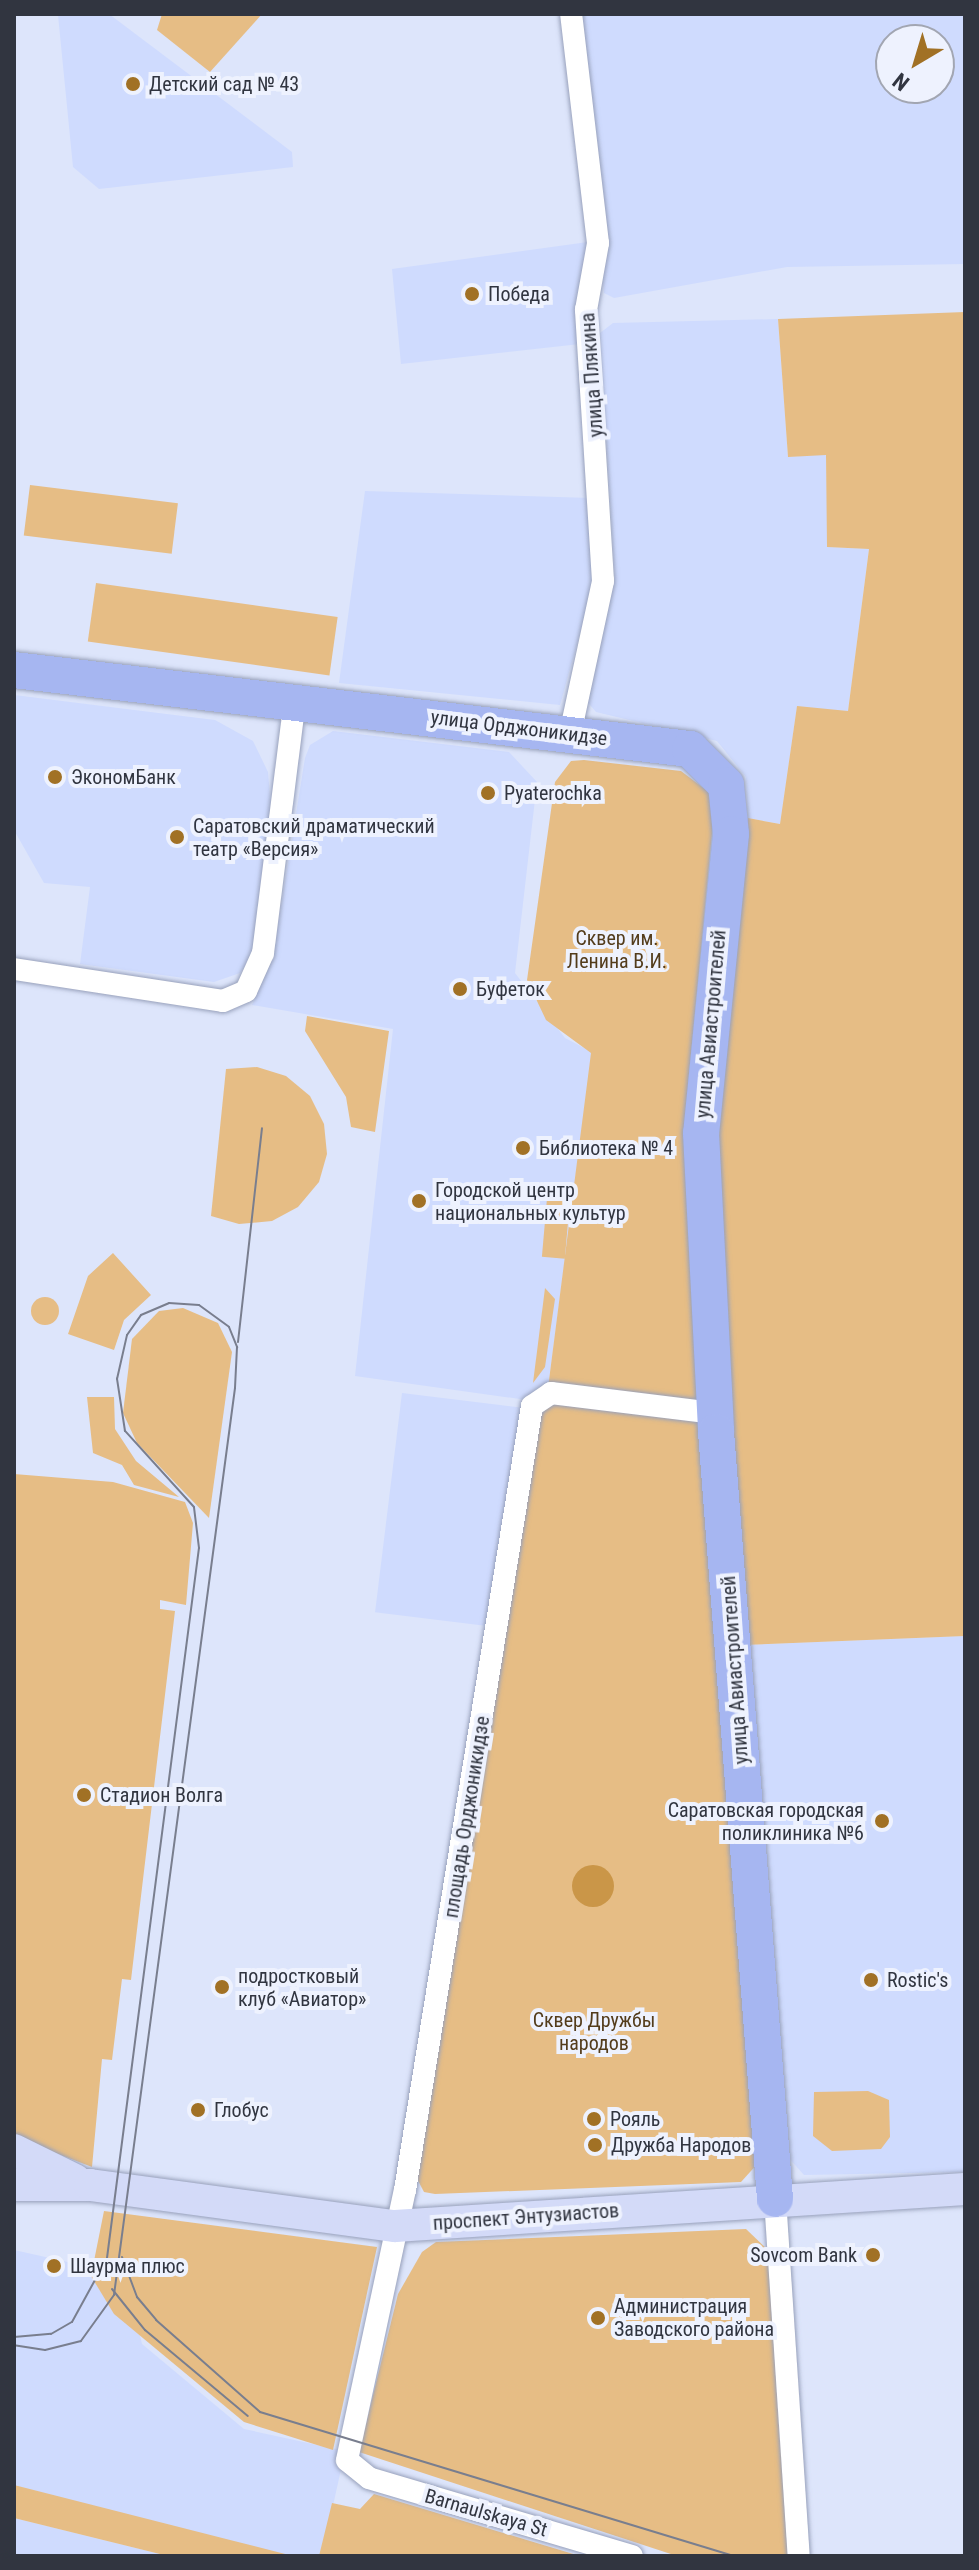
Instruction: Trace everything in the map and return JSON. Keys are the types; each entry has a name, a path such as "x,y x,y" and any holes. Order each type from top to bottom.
{"main road":[{"name":"улица Орджоникидзе","path":"14,670 295,700 690,749 726,785"},
{"name":"улица Авиастроителей","path":"726,785 731,834 701,1133 715,1413 775,2199"},
{"name":"проспект Энтузиастов","path":"14,2150 90,2185"},
{"name":"проспект Энтузиастов","path":"14,2185 90,2185 395,2226 965,2189"}],"street":[{"name":"улица Плякина","path":"570,734 603,581 586,310 598,243 571,14"},
{"path":"14,969 223,1001 246,991 263,953 295,700"},
{"name":"площадь Орджоникидзе","path":"347,2460 395,2226 532,1406 551,1393 715,1413"},
{"name":"улица Авиастроителей","path":"775,2199 799,2556"},
{"name":"Barnaulskaya St","path":"347,2460 369,2478 632,2556"}],"shaded area":[{"name":"Детский сад № 43","path":"109,14 292,152 293,167 99,189 73,167 58,15"},
{"path":"580,14 965,14 965,264 787,267 614,298 604,293"},
{"path":"588,242 580,344 401,364 392,269"},
{"path":"778,319 788,457 826,454 828,547 869,549 848,711 797,707 780,824 748,818 746,777 717,741 596,712 584,698 615,580 600,333 613,323"},
{"path":"365,491 591,498 595,579 560,705 339,683"},
{"path":"14,695 215,720 253,741 268,772 273,831 258,948 240,973 214,982 80,964 90,887 44,883 14,830"},
{"path":"333,731 509,752 537,782 515,973 565,1038 592,1052 548,1388 527,1400 355,1376 393,1029 252,1005 273,957 305,758 310,745"},
{"path":"402,1393 524,1408 497,1627 375,1612"},
{"path":"965,1636 965,2172 804,2175 786,2155 743,1645"},
{"path":"593,1865 608,1871 614,1886 608,1901 593,1907 578,1901 572,1886 578,1871"},
{"path":"14,2250 126,2275 142,2344 244,2429 345,2451 322,2556 277,2556 14,2499"},
{"path":"14,2518 168,2556 14,2556"}],"green space":[{"path":"162,14 262,14 210,72 157,30"},
{"path":"965,312 965,1636 743,1645 715,1090 748,818 780,824 797,706 848,711 869,549 827,547 826,455 788,457 778,319"},
{"path":"30,485 178,503 172,554 24,536"},
{"path":"96,583 338,617 329,675 88,641"},
{"name":"Сквер им. Ленина В.И.","path":"571,761 681,771 710,793 714,813 688,1084 699,1403 548,1388 591,1053 546,1020 527,980 555,782"},
{"path":"307,1016 389,1031 375,1132 351,1127 346,1097 305,1031"},
{"path":"257,1067 286,1076 310,1096 324,1124 327,1154 319,1182 298,1207 272,1221 239,1224 211,1216 226,1069"},
{"path":"548,1187 571,1189 565,1259 542,1257"},
{"path":"113,1253 151,1295 124,1320 114,1350 68,1334 88,1276"},
{"path":"545,1288 555,1299 545,1367 533,1383"},
{"path":"45,1297 55,1301 59,1311 55,1321 45,1325 35,1321 31,1311 35,1301"},
{"path":"183,1308 218,1323 232,1352 209,1518 137,1443 123,1413 132,1339 159,1311"},
{"path":"87,1397 114,1397 115,1429 136,1461 179,1497 134,1485 122,1465 93,1453"},
{"name":"Сквер Дружбы народов","path":"547,1403 702,1422 760,2161 741,2182 435,2194 424,2192 413,2171 540,1411"},
{"name":"Стадион Волга","path":"14,1474 113,1482 185,1502 193,1523 186,1605 160,1600 160,1609 175,1611 131,1980 122,1979 112,2060 102,2059 92,2167 14,2137"},
{"path":"868,2091 889,2100 890,2137 881,2149 832,2151 813,2136 814,2092"},
{"path":"104,2211 377,2247 333,2450 244,2422 114,2314 91,2276"},
{"path":"746,2229 769,2251 789,2556 677,2556 359,2452 398,2294 422,2252 436,2242"},
{"path":"14,2485 293,2556 168,2556 14,2518"},
{"path":"374,2494 580,2556 319,2556 332,2503 360,2509"}],"tram line":[{"path":"238,1342 262,1128"},
{"path":"14,2337 51,2334 72,2322 107,2258 199,1548 194,1507 125,1431 117,1379 127,1335 141,1315 169,1303 199,1305 229,1327 237,1347 235,1388 114,2295 81,2341 45,2350 14,2345"},
{"path":"122,2257 137,2297 156,2320 260,2412 735,2556"},
{"path":"112,2289 145,2330 248,2416"}],"place":[{"name":"Детский сад № 43","path":"133,84"},
{"name":"Победа","path":"472,294"},
{"name":"ЭкономБанк","path":"55,777"},
{"name":"Pyaterochka","path":"488,793"},
{"name":"Саратовский драматический театр «Версия»","path":"177,837"},
{"name":"Буфеток","path":"460,989"},
{"name":"Библиотека № 4","path":"523,1148"},
{"name":"Городской центр национальных культур","path":"419,1201"},
{"name":"Стадион Волга","path":"84,1795"},
{"name":"Саратовская городская поликлиника №6","path":"882,1821"},
{"name":"Rostic's","path":"871,1980"},
{"name":"подростковый клуб «Авиатор»","path":"222,1987"},
{"name":"Глобус","path":"198,2110"},
{"name":"Рояль","path":"594,2119"},
{"name":"Дружба Народов","path":"595,2145"},
{"name":"Sovcom Bank","path":"873,2255"},
{"name":"Шаурма плюс","path":"54,2266"},
{"name":"Администрация Заводского района","path":"598,2318"}]}
